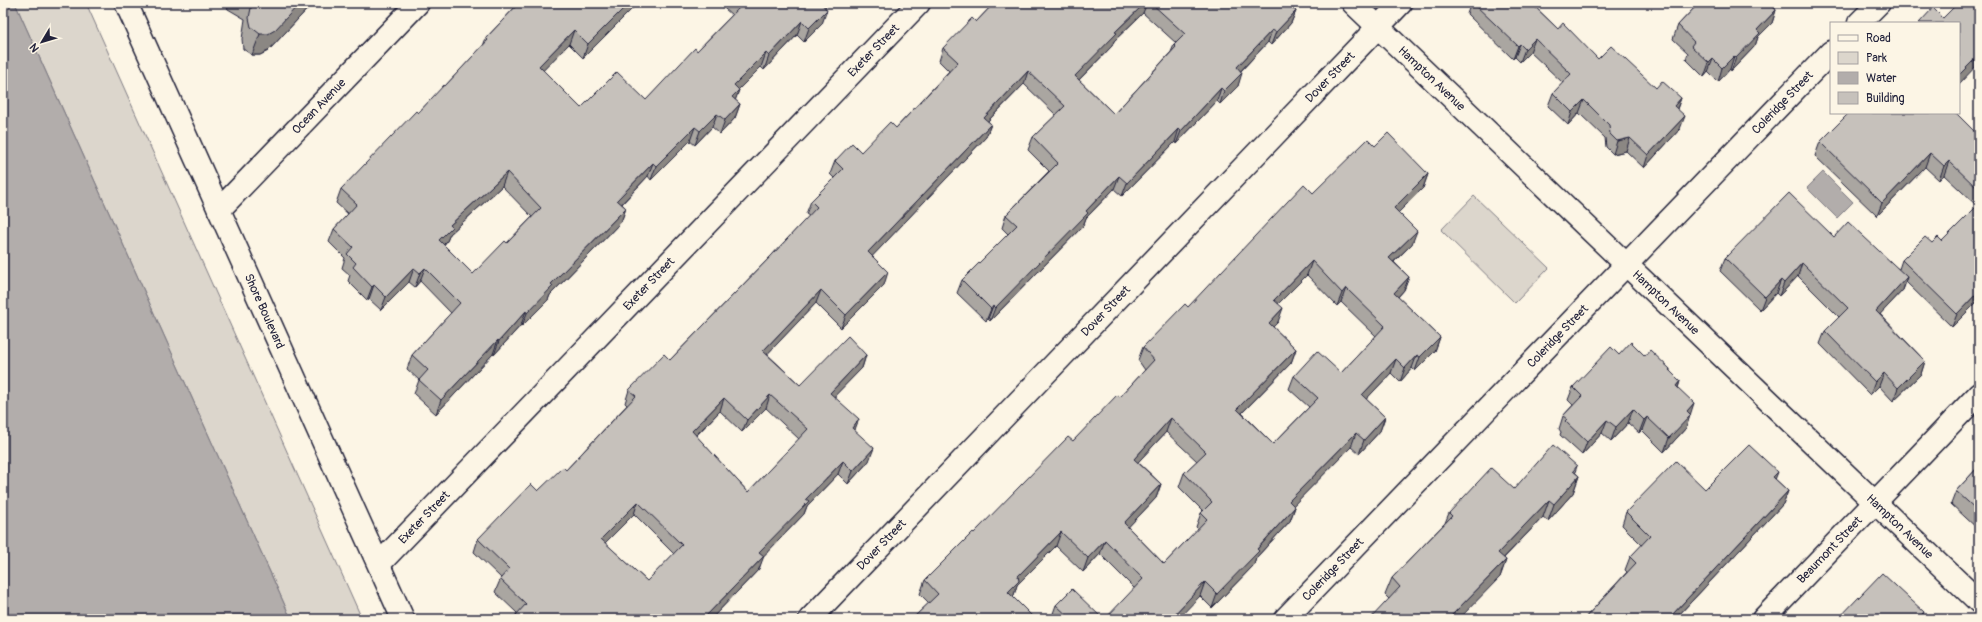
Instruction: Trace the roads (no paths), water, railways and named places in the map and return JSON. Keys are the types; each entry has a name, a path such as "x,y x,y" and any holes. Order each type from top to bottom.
{"street":[{"name":"Shore Boulevard","path":"126,3 403,619"},
{"name":"Ocean Avenue","path":"219,210 418,3"},
{"name":"Exeter Street","path":"379,564 919,3"},
{"name":"Hampton Avenue","path":"1353,3 1979,602"},
{"name":"Dover Street","path":"810,619 1401,3"},
{"path":"1860,22 1879,3"},
{"name":"Coleridge Street","path":"1285,619 1830,53"},
{"name":"Beaumont Street","path":"1763,619 1979,394"}],"water":[{"path":"3,3 15,3 291,619 3,619"},
{"path":"1823,172 1853,202 1837,218 1807,188"}]}
